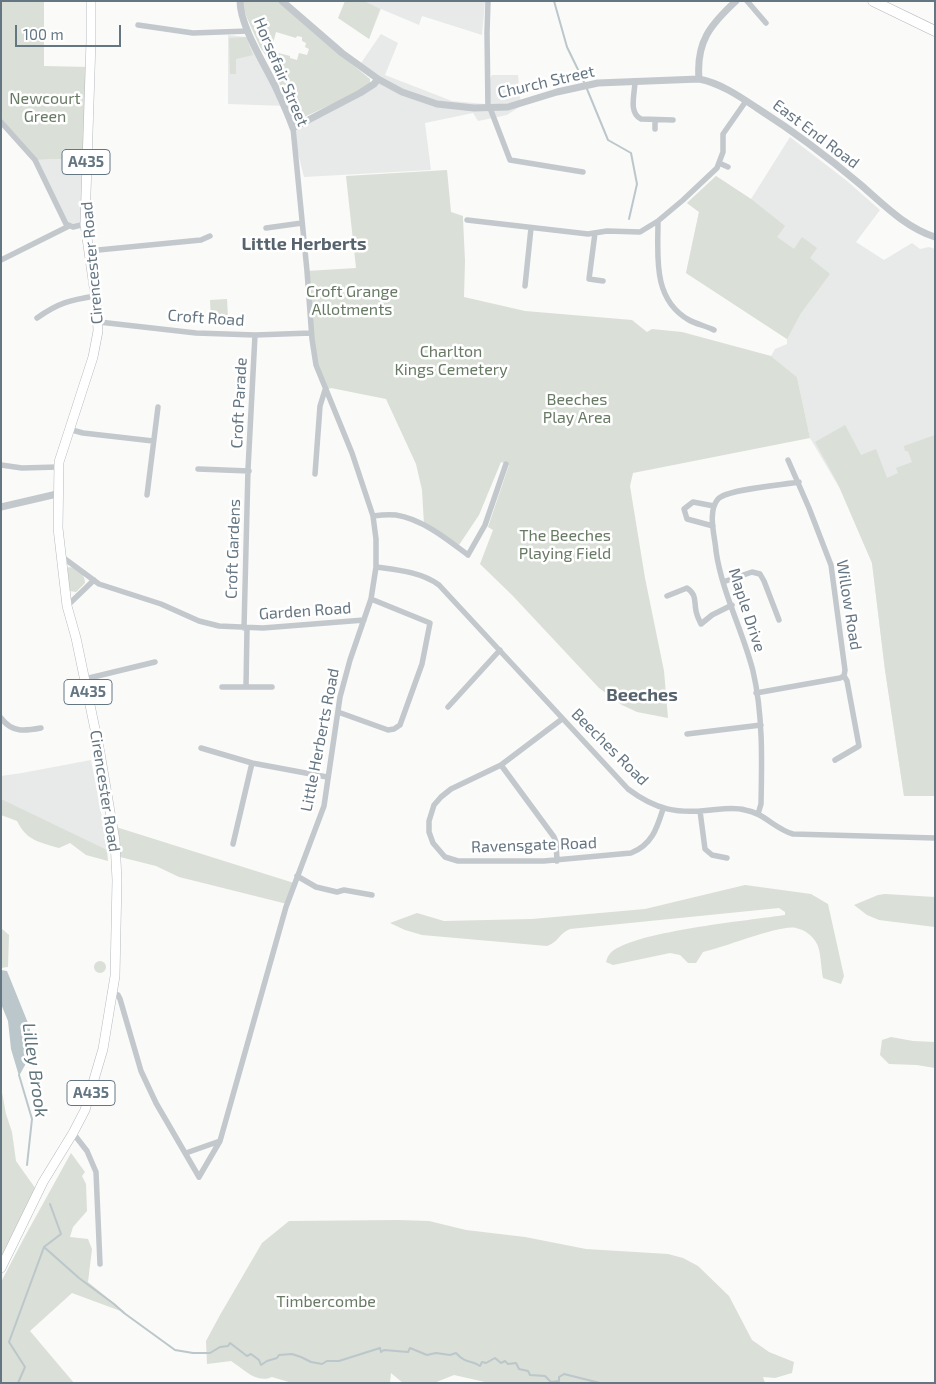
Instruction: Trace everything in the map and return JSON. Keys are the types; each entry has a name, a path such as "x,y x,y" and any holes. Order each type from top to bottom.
{"highway":[{"path":"873,1 935,31"}],"main road":[{"name":"Cirencester Road","path":"1,1268 43,1182 85,1110 109,1023 116,956 116,854 113,829 85,679 67,606 60,555 57,494 58,467 97,342 98,322 85,224 91,1"}],"street":[{"name":"Church Street","path":"282,1 342,53 378,79 402,92 437,104 489,108 508,107 557,92 598,83 670,80"},
{"path":"488,1 489,108 510,160 584,172"},
{"path":"699,79 699,56 706,34 715,21 736,1"},
{"path":"747,1 766,23"},
{"name":"Horsefair Street","path":"239,2 248,31 293,128 309,290 311,333 316,365 325,390"},
{"path":"138,25 193,33 248,31"},
{"path":"293,128 360,93 378,79"},
{"name":"East End Road","path":"670,80 699,79 711,81 746,101 794,131 905,223 935,237"},
{"path":"635,81 634,115 641,119 673,120"},
{"path":"467,220 582,233 607,231 640,232 658,221 712,173 719,163 723,152 723,134 746,101"},
{"path":"655,120 655,129"},
{"path":"1,122 4,131 34,160 63,219 69,226"},
{"path":"719,163 728,167"},
{"path":"658,221 659,275 666,298 685,318 714,330"},
{"path":"1,260 69,226 85,224"},
{"path":"266,228 302,224"},
{"path":"524,286 531,228"},
{"path":"595,233 589,280 603,281"},
{"path":"88,251 201,240 210,236"},
{"path":"37,318 53,306 95,296"},
{"name":"Croft Road","path":"98,322 192,333 255,336 311,333"},
{"name":"Croft Gardens","path":"246,628 248,471 255,336"},
{"path":"315,474 320,406 325,390"},
{"name":"Little Herberts Road","path":"186,1153 199,1177 220,1141 286,907 324,806 338,712 350,660 371,599 376,567 376,539 372,516 352,453 325,390"},
{"path":"147,495 158,408"},
{"path":"68,430 153,442"},
{"name":"Willow Road","path":"788,460 799,482 832,566 845,670 844,676 847,680 858,746 835,760"},
{"path":"372,516 396,515 414,520 468,555 485,525 506,464"},
{"path":"1,466 22,468 58,467"},
{"path":"198,469 248,471"},
{"path":"713,526 687,519 684,509 693,502 714,506 721,496 729,492 799,482"},
{"path":"1,507 57,494"},
{"name":"Maple Drive","path":"714,506 713,526 718,567 753,672 761,725 761,804 758,814"},
{"name":"Garden Road","path":"60,555 104,586 161,604 208,624 246,628 364,620"},
{"name":"Beeches Road","path":"376,567 416,574 434,582 500,650 628,789 645,801 663,809 680,812 733,808 746,810 758,814 780,829 793,834 935,838"},
{"path":"723,582 752,572 760,574 779,620"},
{"path":"67,606 94,580"},
{"path":"667,596 687,588 695,596 696,608 702,624 712,614 732,605"},
{"path":"338,712 388,730 394,729 400,725 422,664 430,623 371,599"},
{"name":"Garden Road","path":"246,628 246,687"},
{"path":"448,707 500,650"},
{"path":"85,679 155,662"},
{"path":"756,693 844,676"},
{"path":"222,687 272,688"},
{"path":"1,718 8,726 16,730 27,731 40,728"},
{"name":"Ravensgate Road","path":"562,719 501,765 451,790 437,801 428,820 429,832 433,843 440,853 455,861 557,861 626,854 637,851 646,845 653,836 663,809"},
{"path":"687,734 761,725"},
{"path":"200,748 252,763 327,777"},
{"path":"233,844 252,763"},
{"path":"501,765 554,837 557,861"},
{"path":"700,811 705,849 712,855 727,858"},
{"path":"297,876 316,888 372,895"},
{"path":"113,994 118,995 120,1000 141,1071 156,1103 186,1153 220,1141"},
{"path":"73,1133 88,1152 96,1172 100,1264"}],"shaded area":[{"path":"345,1 482,1 485,2 482,35 422,16 419,25 381,9 369,39"},
{"path":"381,34 398,43 385,75 452,101 485,104 485,88 492,75 518,75 521,106 507,115 478,121 473,113 425,123 431,170 304,177 286,106 228,104 228,35 254,38 297,122 377,84 361,63"},
{"path":"790,137 847,181 880,210 856,242 884,260 912,243 920,249 929,247 935,249 935,796 904,796 885,670 872,563 840,489 810,438 797,377 771,356 775,349 787,344 787,339 686,273 699,212 687,203 716,176 751,199"},
{"path":"86,158 85,224 69,226 35,160"},
{"path":"91,760 109,854 1,808 1,776"},
{"path":"1,970 7,971 30,1028 30,1056 19,1076 11,1049 8,1021 1,1004"}],"green space":[{"name":"Newcourt Green","path":"1,1 44,2 44,66 90,67 86,158 35,160 1,122"},
{"path":"243,1 280,1 326,43 370,79 370,83 358,92 300,119 293,117 273,66 260,47 242,4","holes":["276,32 296,38 297,36 302,37 302,41 306,43 305,47 309,49 307,55 299,53 297,60 271,51"]},
{"path":"345,1 364,1 380,9 369,39 338,18"},
{"path":"246,37 253,55 236,59 236,74 230,74 229,38"},
{"path":"447,170 451,212 463,216 464,297 525,311 632,320 647,332 652,329 682,332 771,356 797,377 810,438 633,473 630,486 645,578 664,671 668,718 637,712 622,705 599,688 512,595 480,564 493,530 488,527 509,465 501,462 479,515 459,545 424,524 422,490 416,464 386,399 331,388 325,390 316,365 307,271 356,268 346,176"},
{"path":"716,176 751,199 785,226 777,237 794,249 802,237 817,248 810,258 830,274 801,313 787,339 686,273 699,212 687,203"},
{"path":"227,299 228,317 217,318 217,321 211,321 210,300"},
{"path":"845,425 861,455 876,449 887,478 898,473 896,468 912,462 904,446 935,435 935,796 904,796 885,670 872,563 838,484 815,442"},
{"path":"69,567 80,572 85,580 85,583 76,592 70,591 66,569"},
{"path":"1,799 107,850 108,861 86,855 70,843 59,848 34,840 25,833 17,821 1,815"},
{"path":"116,827 294,883 287,904 179,877 156,866 120,857"},
{"path":"745,885 811,894 828,904 844,976 841,984 823,978 817,944 808,933 796,928 778,929 703,952 696,963 688,963 680,955 670,953 613,965 606,962 609,955 620,947 638,940 691,928 785,915 785,912 779,908 570,929 547,946 422,935 390,923 417,913 444,921 532,919 645,909"},
{"path":"885,894 935,897 935,927 879,920 867,915 854,905"},
{"path":"1,928 9,935 8,967 1,968"},
{"path":"98,961 102,961 106,967 102,973 98,973 94,969 94,965"},
{"path":"891,1037 935,1042 935,1068 889,1064 880,1055 882,1040"},
{"path":"1,1087 6,1114 12,1132 16,1161 38,1192 1,1267"},
{"path":"71,1153 85,1172 82,1176 86,1184 87,1211 73,1227 70,1237 88,1239 92,1249 88,1282 126,1313 72,1293 30,1331 74,1383 1,1383 1,1282"},
{"name":"Timbercombe","path":"289,1221 429,1221 466,1230 525,1237 586,1249 668,1254 683,1258 698,1266 729,1296 752,1340 769,1352 794,1362 792,1373 775,1378 763,1377 765,1383 510,1383 485,1382 454,1375 434,1383 403,1383 391,1373 390,1383 292,1383 272,1377 261,1379 255,1377 231,1361 207,1364 206,1341 220,1315 262,1243"}],"waterway":[{"path":"554,1 567,47 584,82"},
{"path":"587,89 608,140 631,153 637,184 629,219"},
{"name":"Lilley Brook","path":"19,1075 32,1119 27,1165"},
{"name":"Lilley Brook","path":"18,1383 25,1367 9,1342 44,1247 61,1234 50,1204"},
{"path":"44,1247 79,1278 175,1350 210,1353 220,1347 228,1346 230,1343 247,1356 251,1354 259,1360 261,1365 277,1358 279,1355 292,1354 311,1362 322,1364 327,1361 339,1361 380,1348 381,1352 384,1350 408,1352 410,1348 427,1355 436,1353 450,1355 456,1353 466,1361 480,1366 482,1362 486,1363 495,1358 501,1363 505,1361 508,1364 516,1363 519,1369 528,1371 530,1375 545,1376 551,1382 559,1381 559,1377 564,1374 600,1383"}],"district":[{"name":"Little Herberts","path":"304,244"},
{"name":"Beeches","path":"642,695"}],"park label":[{"name":"Croft Grange Allotments","path":"352,301"},
{"name":"Charlton Kings Cemetery","path":"451,361"},
{"name":"Beeches Play Area","path":"577,409"},
{"name":"The Beeches Playing Field","path":"565,545"}]}
